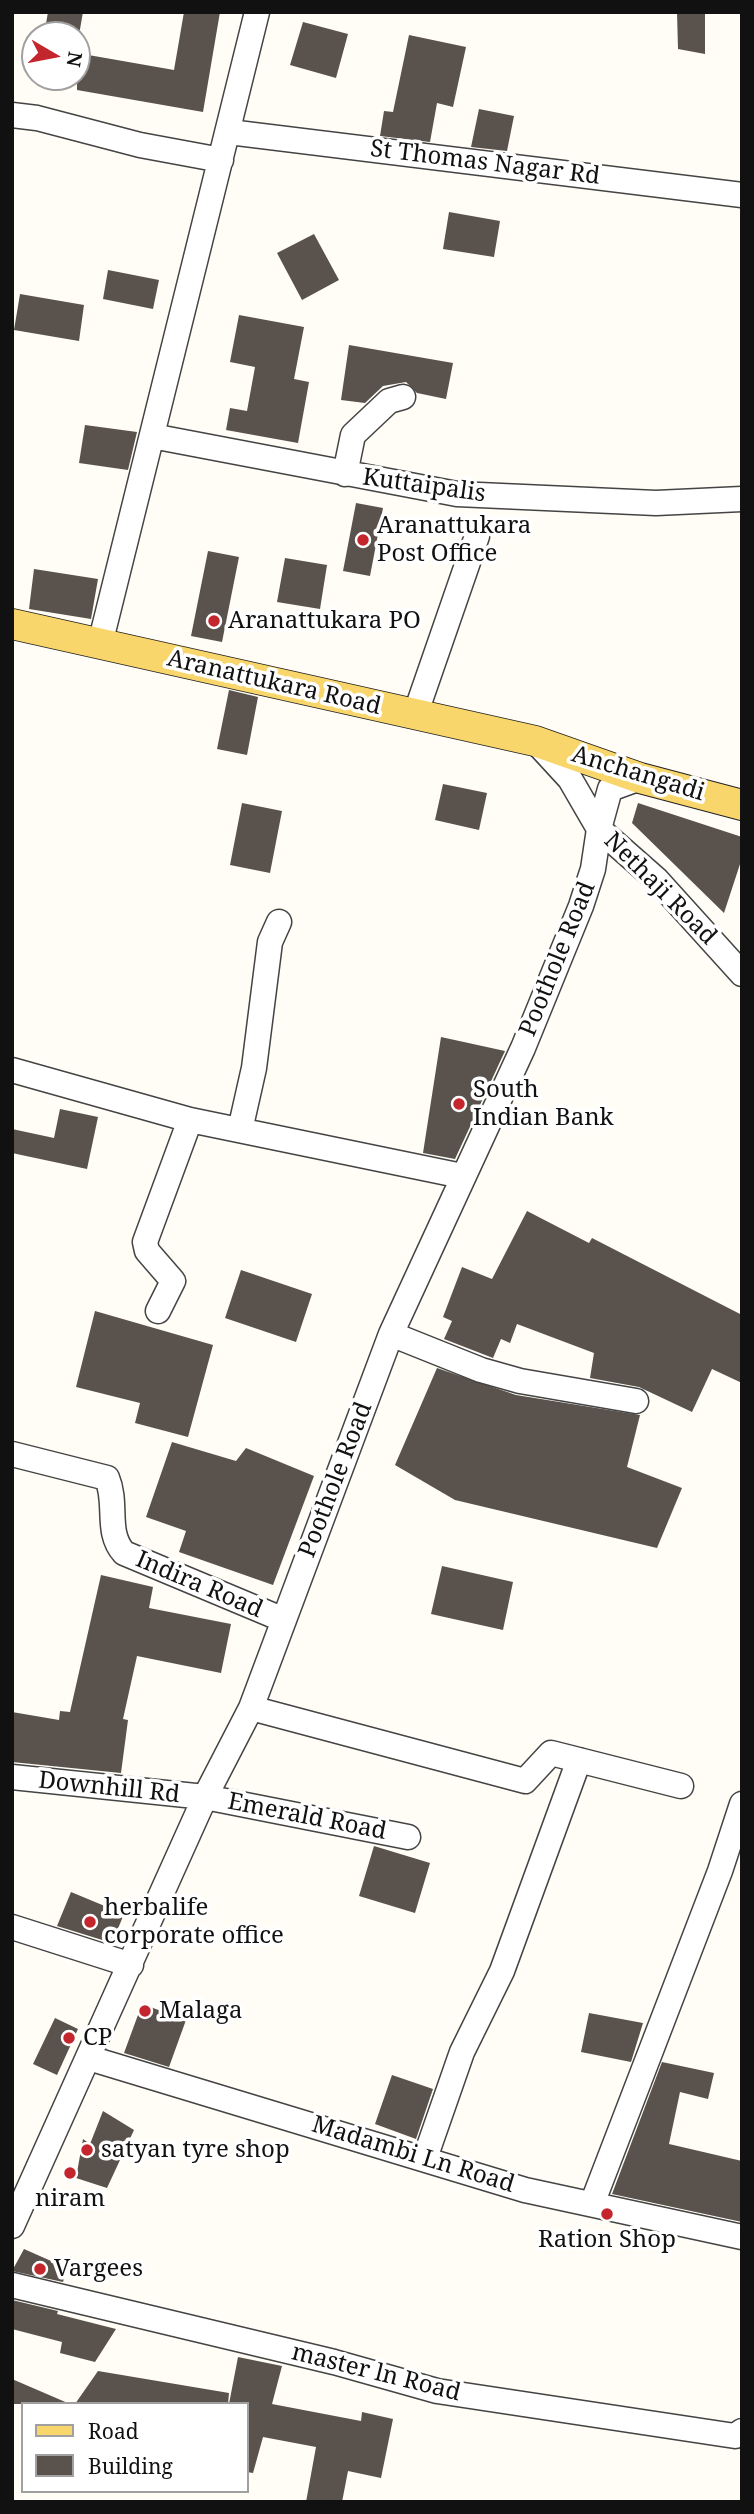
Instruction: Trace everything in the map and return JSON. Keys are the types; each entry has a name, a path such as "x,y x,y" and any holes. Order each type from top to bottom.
{"main road":[{"name":"Aranattukara Road","path":"12,624 535,741"},
{"name":"Anchangadi","path":"535,741 640,778 742,805"}],"street":[{"path":"100,644 257,12"},
{"path":"12,115 37,118 140,145 221,160"},
{"name":"St Thomas Nagar Rd","path":"229,132 742,195"},
{"path":"345,474 353,435 389,401 403,397"},
{"name":"Kuttaipalis","path":"152,436 457,494 656,503 742,499"},
{"path":"415,715 477,536"},
{"path":"535,741 570,779 599,829"},
{"name":"Nethaji Road","path":"640,778 610,789 599,829 657,880 742,974"},
{"name":"Poothole Road","path":"12,2226 18,2199 89,2058 205,1797 251,1708 391,1334 523,1048 581,906 593,869 599,829"},
{"path":"240,1130 254,1068 270,942 279,922"},
{"path":"12,1070 190,1120 462,1176"},
{"path":"158,1311 173,1281 147,1251 145,1242 190,1120"},
{"path":"391,1334 481,1370 520,1381 636,1401"},
{"name":"Indira Road","path":"12,1454 107,1478 115,1503 114,1538 124,1553 284,1620"},
{"path":"251,1708 525,1780 551,1753 681,1786"},
{"path":"425,2158 462,2052 502,1971 579,1760"},
{"name":"Downhill Rd","path":"12,1777 205,1797"},
{"name":"Emerald Road","path":"205,1797 408,1837"},
{"path":"592,2204 720,1871 742,1804"},
{"path":"12,1927 131,1965"},
{"name":"Madambi Ln Road","path":"89,2058 525,2190 742,2237"},
{"name":"master ln Road","path":"12,2285 334,2362 437,2391 735,2436 742,2431"}],"building":[{"path":"48,12 83,12 81,21 46,21"},
{"path":"184,12 220,12 203,112 83,91 91,91 91,55 174,70"},
{"path":"677,12 705,12 705,54 678,49"},
{"path":"303,22 348,34 336,78 290,65"},
{"path":"409,35 466,47 453,107 437,103 430,142 380,136 384,111 393,112"},
{"path":"479,109 514,116 507,151 471,147"},
{"path":"449,212 500,221 494,257 443,249"},
{"path":"314,234 339,280 302,300 277,253"},
{"path":"108,270 159,280 153,309 103,299"},
{"path":"20,294 84,305 79,341 14,330"},
{"path":"239,315 304,327 294,379 309,382 298,443 226,430 230,408 247,411 255,367 230,362"},
{"path":"349,345 453,363 446,399 417,393 406,382 383,386 365,403 341,400"},
{"path":"85,425 137,432 128,470 79,463"},
{"name":"Aranattukara Post Office","path":"356,503 383,508 370,576 343,571"},
{"path":"208,551 239,557 222,642 191,636"},
{"path":"285,558 327,565 320,609 277,602"},
{"path":"34,569 98,579 91,619 29,609"},
{"path":"229,690 258,697 247,755 217,749"},
{"path":"443,784 487,793 479,830 435,820"},
{"path":"242,803 282,811 270,873 230,865"},
{"path":"638,803 742,837 742,858 724,913 632,823"},
{"name":"South Indian Bank","path":"441,1037 505,1051 455,1159 423,1153"},
{"path":"60,1109 98,1117 87,1169 12,1153 12,1129 54,1138"},
{"path":"527,1211 589,1243 592,1238 742,1315 742,1383 712,1369 692,1412 639,1387 590,1378 594,1353 517,1324 510,1343 501,1339 493,1358 444,1339 452,1321 443,1317 462,1267 492,1279"},
{"path":"241,1270 312,1294 296,1342 225,1318"},
{"path":"95,1311 213,1345 188,1437 135,1423 140,1403 76,1387"},
{"path":"437,1368 516,1395 640,1415 627,1467 682,1488 657,1548 455,1500 395,1465"},
{"path":"172,1442 236,1461 246,1448 314,1476 273,1585 179,1552 186,1531 146,1517"},
{"path":"442,1566 513,1582 503,1630 431,1614"},
{"path":"101,1575 153,1587 149,1608 231,1624 221,1673 137,1656 123,1719 128,1720 121,1773 12,1762 12,1712 59,1720 60,1711 70,1712"},
{"path":"374,1846 430,1863 415,1913 359,1896"},
{"name":"herbalife corporate office","path":"71,1892 124,1914 112,1943 57,1926"},
{"path":"142,2004 186,2020 169,2067 124,2053"},
{"path":"589,2013 643,2023 631,2062 581,2052"},
{"path":"55,2018 78,2029 57,2075 33,2064"},
{"path":"662,2062 714,2073 708,2099 680,2092 669,2144 742,2161 742,2222 612,2194"},
{"path":"392,2075 433,2089 416,2139 375,2124"},
{"path":"103,2111 134,2130 107,2188 76,2178 83,2139 90,2144"},
{"name":"Vargees","path":"24,2249 67,2268 63,2282 12,2271"},
{"path":"12,2300 116,2329 95,2362 60,2353 62,2342 12,2329"},
{"path":"238,2357 282,2366 272,2404 361,2421 362,2412 393,2419 381,2478 348,2471 342,2502 306,2502 316,2447 263,2437 253,2473 248,2472 248,2402 229,2402"},
{"path":"98,2371 229,2393 228,2402 76,2402"},
{"path":"12,2379 65,2402 21,2402 12,2404"}],"place":[{"name":"Aranattukara Post Office","path":"363,540"},
{"name":"Aranattukara PO","path":"214,621"},
{"name":"South Indian Bank","path":"459,1104"},
{"name":"herbalife corporate office","path":"90,1922"},
{"name":"Malaga","path":"145,2011"},
{"name":"CP","path":"69,2038"},
{"name":"satyan tyre shop","path":"87,2150"},
{"name":"niram","path":"70,2173"},
{"name":"Ration Shop","path":"607,2214"},
{"name":"Vargees","path":"40,2269"}]}
